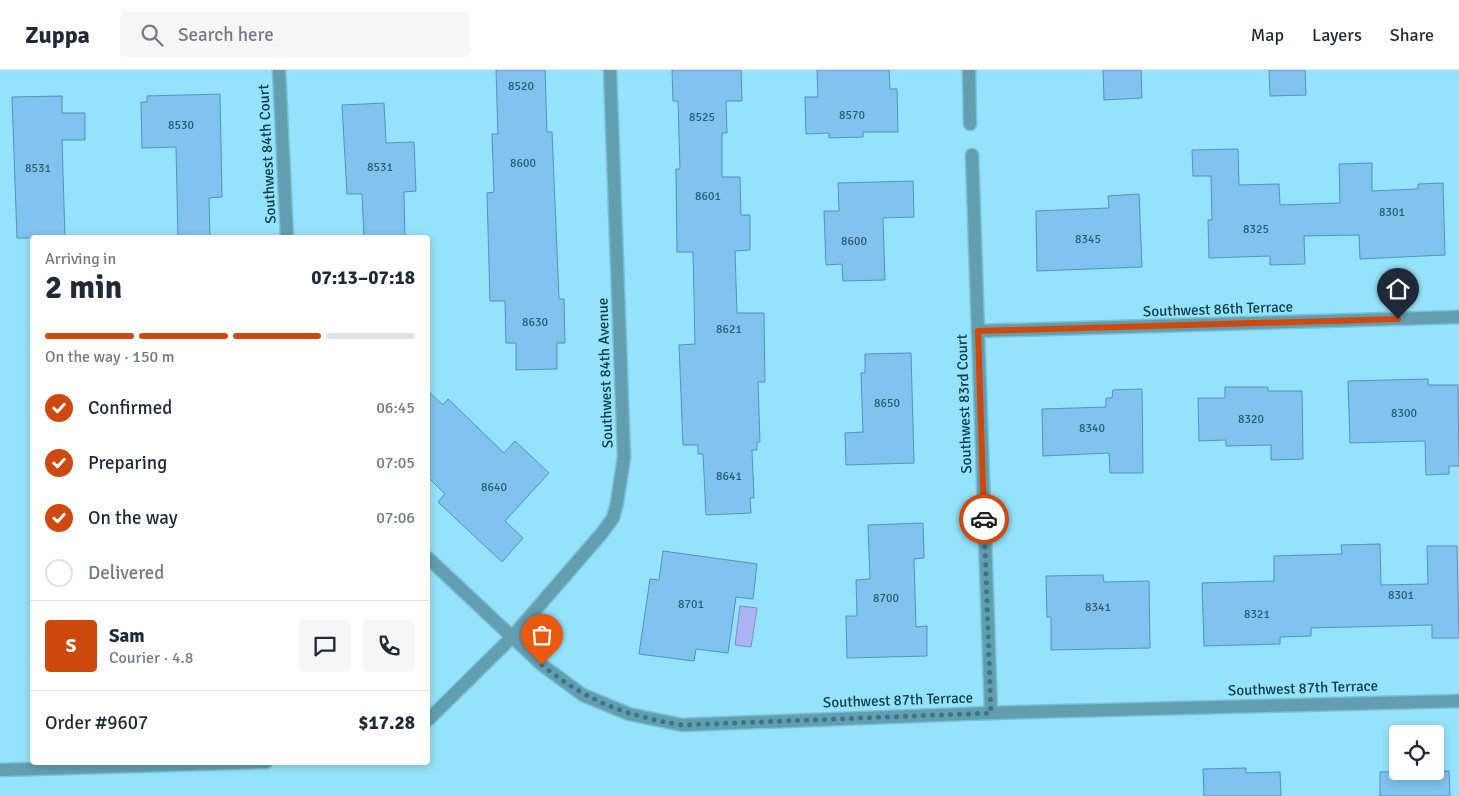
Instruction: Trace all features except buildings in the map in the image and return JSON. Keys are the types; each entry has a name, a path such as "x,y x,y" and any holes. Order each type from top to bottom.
{"street":[{"name":"Southwest 84th Court","path":"280,70 287,235"},
{"name":"Southwest 84th Avenue","path":"512,637 602,534 613,518 620,490 624,457 623,396 610,70"},
{"path":"969,70 970,124"},
{"name":"Southwest 83rd Court","path":"972,155 991,713"},
{"name":"Southwest 86th Terrace","path":"978,331 1459,317"},
{"path":"430,560 512,637 430,718"},
{"name":"Southwest 87th Terrace","path":"512,637 562,681 583,695 629,714 682,725 991,713 1459,700"},
{"path":"0,770 166,765"}],"water":[{"path":"740,606 757,608 751,647 735,645"}],"way so far":[{"path":"542,665 583,695 605,706 654,721 682,725 991,713 984,519"}],"route":[{"path":"984,519 978,331 1398,319"}]}
